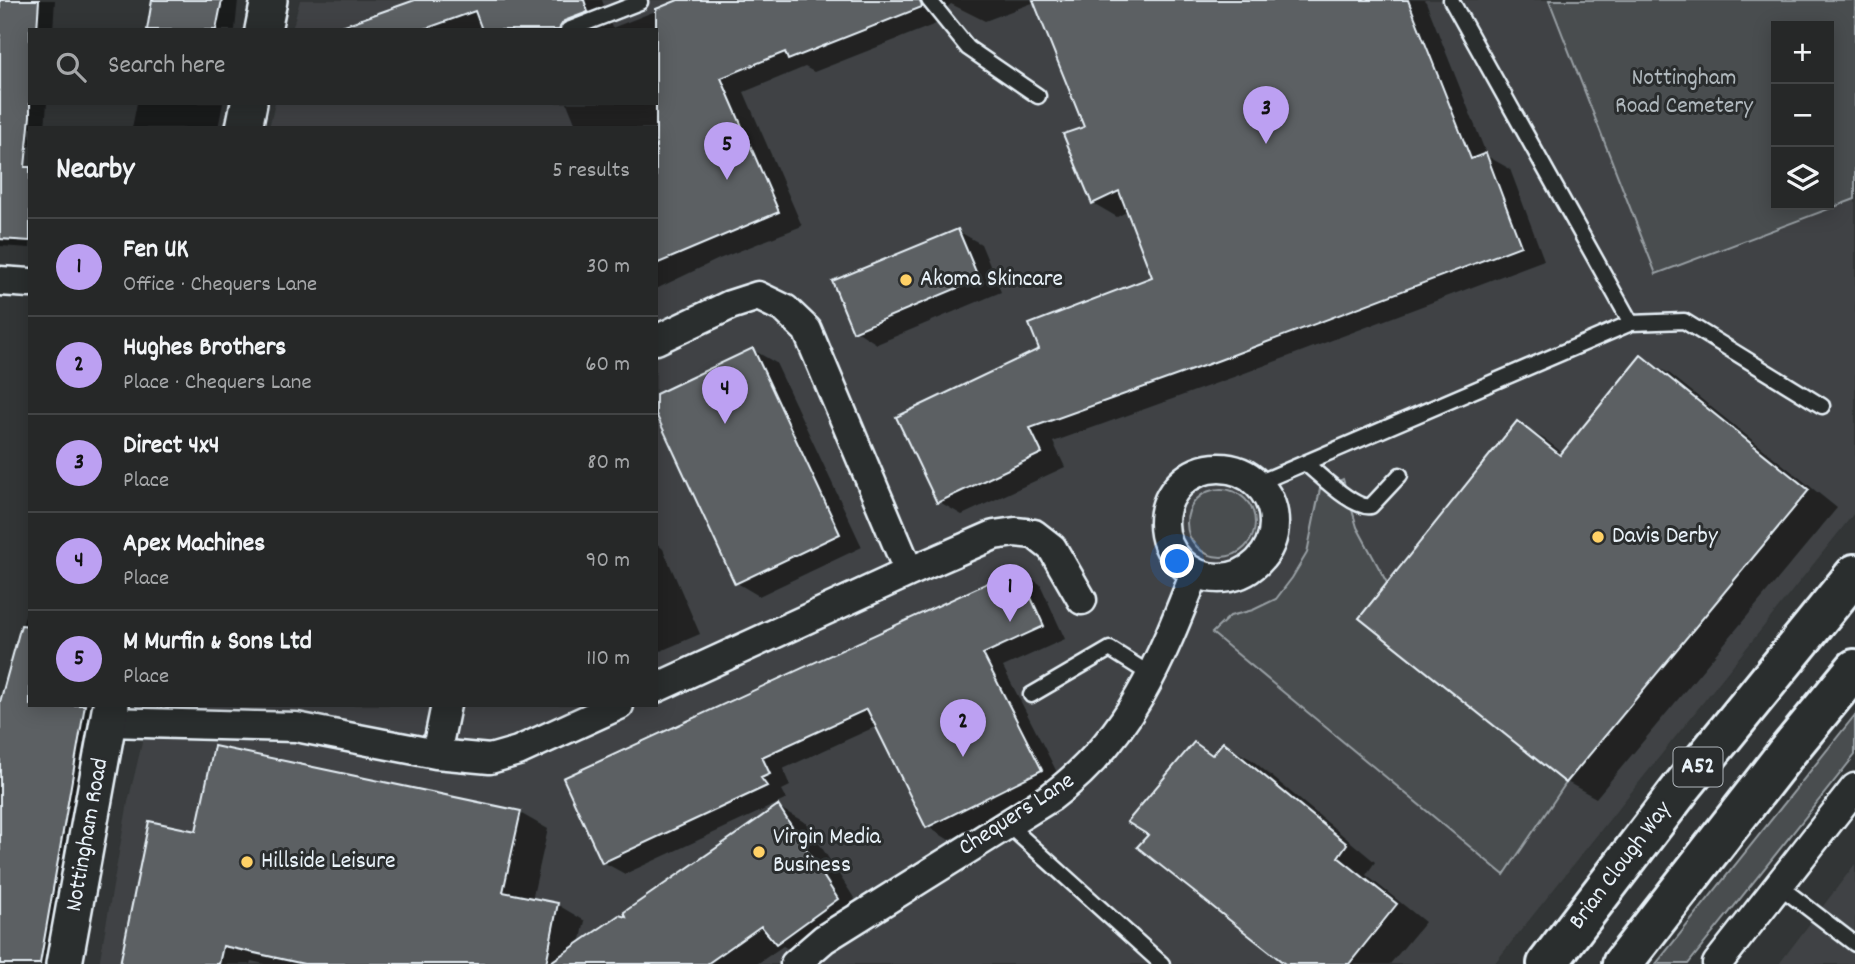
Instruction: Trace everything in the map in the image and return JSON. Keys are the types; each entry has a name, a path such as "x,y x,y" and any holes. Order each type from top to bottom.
{"highway":[{"name":"Brian Clough Way","path":"1547,964 1682,787 1855,574"},
{"name":"A52","path":"1622,964 1855,669"}],"street":[{"path":"263,28 269,0"},
{"path":"244,126 249,105"},
{"path":"0,281 28,283"},
{"path":"658,339 730,305 758,296 785,309 807,330 909,572"},
{"path":"1226,467 1243,472 1258,483 1268,496 1274,513 1270,547 1246,572 1221,578 1195,573 1181,563 1171,550 1165,533 1164,516 1169,499 1179,485 1192,474 1209,468 1226,467"},
{"path":"658,687 994,535 1015,532 1034,534 1052,548 1082,600"},
{"name":"Chequers Lane","path":"795,964 824,939 1077,778 1118,731 1164,653 1195,573"},
{"path":"436,754 446,707"},
{"path":"110,713 296,727 436,754 489,759 518,751 615,707"},
{"name":"Nottingham Road","path":"64,964 110,713"},
{"path":"1717,964 1855,788"}],"lane":[{"path":"929,0 968,48 1038,96"},
{"path":"1451,0 1631,323"},
{"path":"573,28 640,2"},
{"path":"1258,483 1631,323 1684,321 1822,406"},
{"path":"1306,463 1342,493 1365,507 1371,506 1400,475"},
{"path":"1031,695 1110,649 1151,675"},
{"path":"1007,824 1162,964"},
{"path":"1778,884 1855,943"}],"shaded area":[{"path":"300,0 1549,0 1656,274 1826,210 1834,210 1834,207 1855,199 1855,512 1494,964 99,964 128,802 151,707 658,707 658,126 269,126 275,105 658,105 658,28 293,28"},
{"path":"1855,864 1855,964 1779,964"}],"green space":[{"name":"Nottingham Road Cemetery","path":"1549,0 1855,0 1855,199 1834,207 1834,21 1771,21 1771,210 1826,210 1656,274"},
{"path":"1343,479 1357,527 1387,583 1359,618 1566,783 1504,875 1212,633 1230,616 1253,610 1276,599 1307,553 1320,489"},
{"path":"1228,489 1249,504 1255,516 1253,536 1245,547 1228,557 1214,557 1197,547 1189,536 1187,516 1197,499 1208,491"},
{"path":"1855,715 1855,755 1688,964 1656,964"}],"building":[{"path":"0,0 39,0 37,28 28,28 30,116 25,167 28,167 28,241 0,239"},
{"path":"152,0 222,0 216,28 147,28"},
{"path":"415,0 584,0 588,12 564,21 560,28 481,28 475,11 428,28 342,26"},
{"path":"678,0 920,0 922,7 788,60 785,52 721,78 779,212 658,263 656,9"},
{"path":"1033,0 1408,0 1471,159 1486,153 1521,246 1217,361 1030,428 1042,453 937,503 896,417 1039,349 1029,324 1152,277 1119,191 1092,204 1063,134 1084,127"},
{"name":"Akoma Skincare","path":"958,229 979,279 853,332 832,281"},
{"path":"753,348 840,534 735,584 658,418 658,393"},
{"name":"Davis Derby","path":"1641,355 1809,490 1566,783 1359,618 1517,421 1560,455"},
{"path":"1018,569 1044,626 983,654 1042,770 926,828 867,709 762,757 770,774 761,778 767,786 602,863 563,778"},
{"path":"21,625 28,626 28,707 85,707 40,964 0,964 0,702"},
{"path":"1194,742 1212,755 1223,742 1347,844 1338,857 1397,904 1349,964 1285,964 1137,847 1148,835 1127,822"},
{"name":"Hillside Leisure","path":"214,746 521,811 503,892 558,903 546,964 304,964 223,946 219,964 120,964 149,821 196,831"},
{"name":"Virgin Media Business","path":"778,805 838,899 776,944 761,926 707,964 548,964 619,915 626,917 624,912"}],"place":[{"name":"Direct 4x4","path":"1266,144"},
{"name":"M Murfin & Sons Ltd","path":"727,180"},
{"name":"Akoma Skincare","path":"906,280"},
{"name":"Apex Machines","path":"725,424"},
{"name":"Davis Derby","path":"1598,537"},
{"name":"Fen UK","path":"1010,622"},
{"name":"Hughes Brothers","path":"963,757"},
{"name":"Virgin Media Business","path":"759,852"},
{"name":"Hillside Leisure","path":"247,862"}]}
